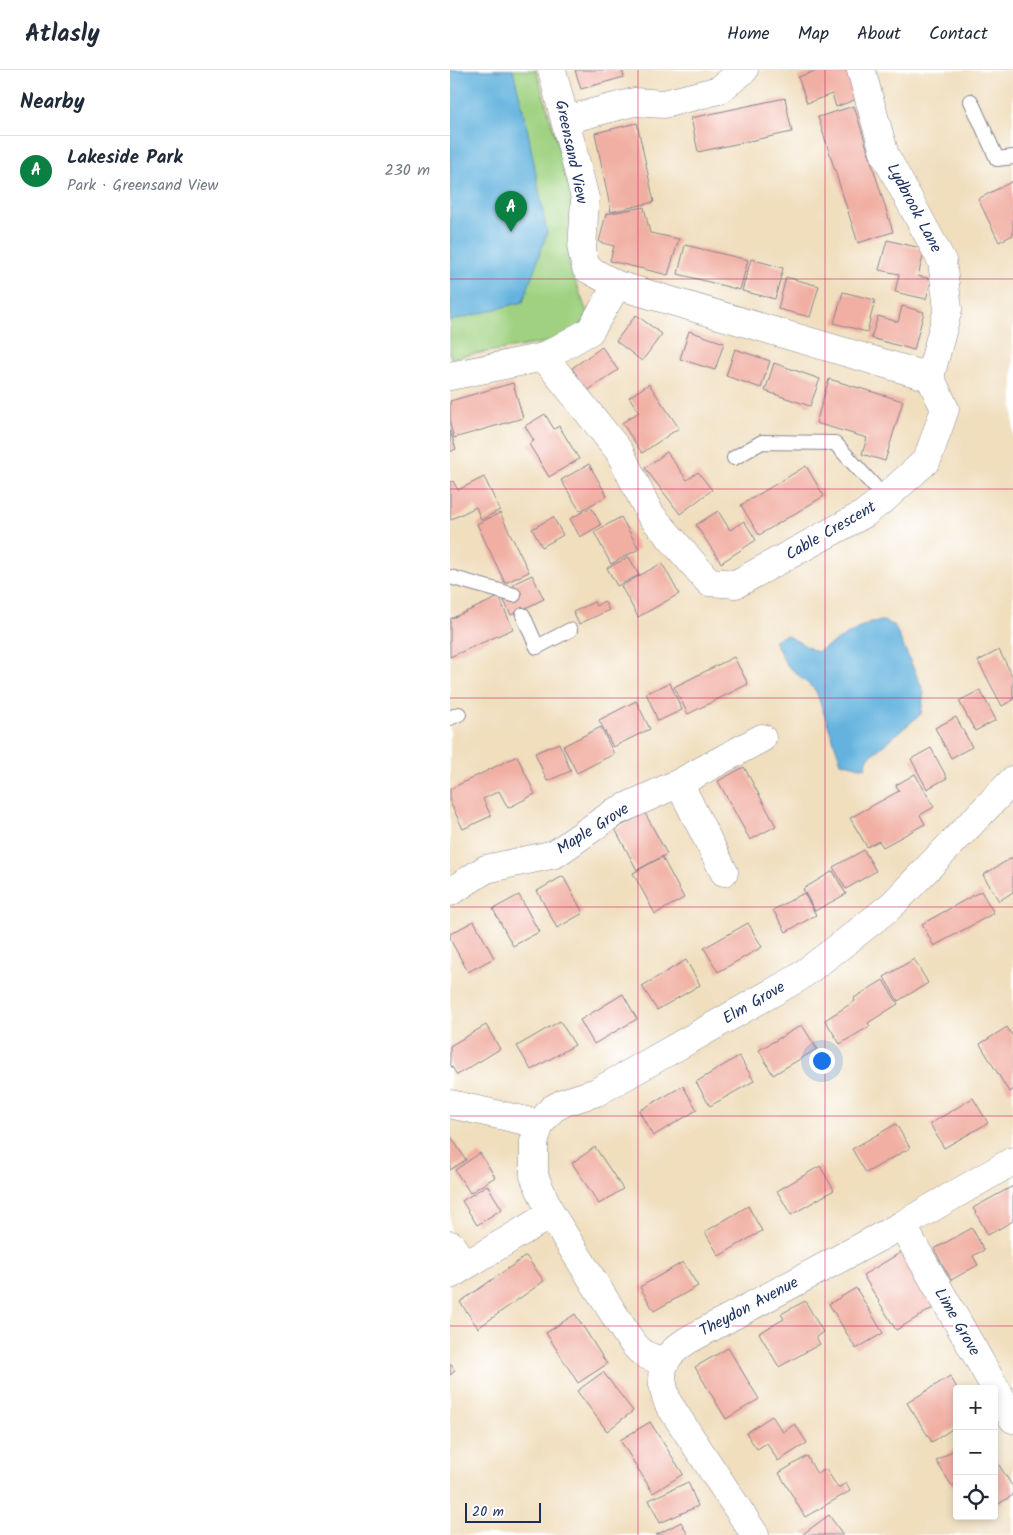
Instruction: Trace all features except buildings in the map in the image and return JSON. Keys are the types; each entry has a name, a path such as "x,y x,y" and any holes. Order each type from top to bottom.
{"street":[{"name":"Greensand View","path":"552,70 585,198 582,251 586,268 616,285"},
{"path":"565,120 634,102 664,104 719,90 744,70"},
{"name":"Lydbrook Lane","path":"861,70 885,155 942,261 948,309 930,377"},
{"path":"450,376 544,357 590,331 616,285 930,377"},
{"name":"Cable Crescent","path":"544,357 619,452 650,514 709,582 736,584 864,514 886,498 927,460 945,409 930,377"},
{"name":"Maple Grove","path":"450,892 486,869 554,854 615,812 679,783 762,738"},
{"name":"Elm Grove","path":"664,1362 648,1357 638,1350 627,1336 551,1214 534,1176 534,1142 540,1124 552,1109 565,1102 597,1092 798,978 892,905 1013,780"},
{"path":"679,783 724,872"},
{"path":"450,1104 540,1124"},
{"name":"Theydon Avenue","path":"664,1362 673,1350 688,1340 902,1225 1013,1161"},
{"path":"455,1262 551,1214"},
{"name":"Lime Grove","path":"902,1225 1013,1419"},
{"path":"664,1362 662,1377 668,1403 755,1535"}],"lane":[{"path":"971,101 997,159 1013,157"},
{"path":"734,458 762,442 835,444 886,498"},
{"path":"450,577 514,595"},
{"path":"523,615 537,647 570,630"}],"green space":[{"path":"450,70 536,70 574,199 569,265 588,315 572,338 450,358"}],"water":[{"path":"450,70 513,70 527,127 547,233 523,302 450,321"},
{"path":"883,621 894,625 924,692 921,714 868,758 865,768 841,762 816,691 786,664 774,640 786,635 817,652 870,622"}],"place":[{"name":"Lakeside Park","path":"511,232"}]}
